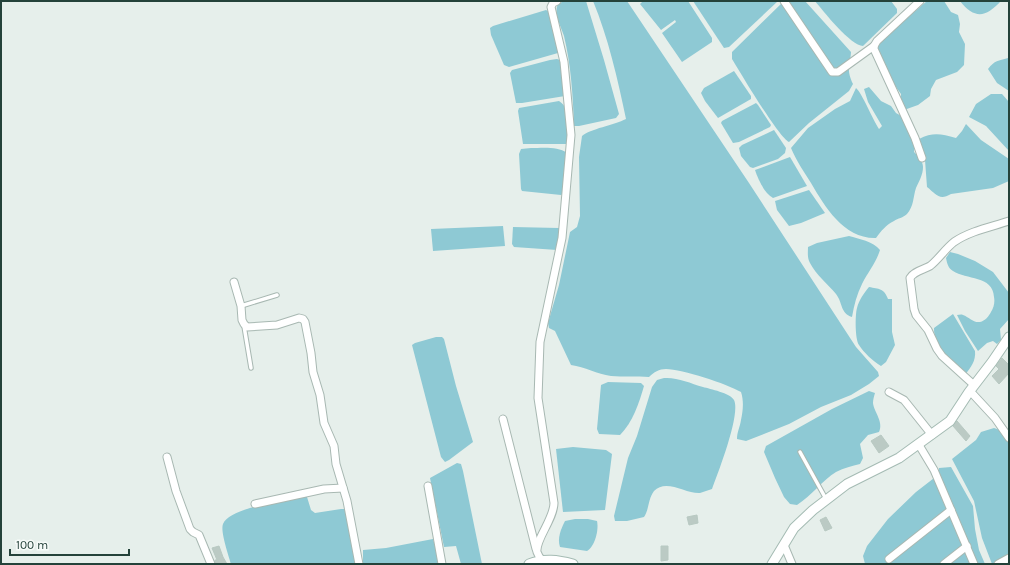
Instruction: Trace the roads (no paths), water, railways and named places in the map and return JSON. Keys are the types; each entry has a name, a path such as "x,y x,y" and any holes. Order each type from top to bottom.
{"main road":[{"path":"772,564 794,528 826,500 847,484 899,458 950,421 1009,337"},
{"path":"529,564 542,560 573,564"}],"street":[{"path":"537,550 538,544 552,515 554,503 538,398 540,342 562,238 571,135 564,62 552,7 553,3 558,1"},
{"path":"784,1 832,72 838,72 874,46 920,1"},
{"path":"874,46 875,52 915,138 922,158"},
{"path":"1009,221 969,234 956,241 930,266 912,275 910,278 912,302 916,315 928,330 937,349 972,388 1009,438"},
{"path":"234,282 241,306 244,324 247,327 270,326 299,318 303,319 305,322 313,372 320,395 324,423 332,440 336,464 347,501 359,564"},
{"path":"889,392 904,400 932,435"},
{"path":"503,419 537,550 542,560"},
{"path":"918,445 934,470 974,564"},
{"path":"167,457 172,480 188,524 193,532 199,535 211,564"},
{"path":"428,486 442,564"},
{"path":"256,504 324,489 343,488"},
{"path":"889,559 951,510"},
{"path":"784,545 792,564"},
{"path":"944,564 967,546"},
{"path":"998,564 1009,558"}],"lane":[{"path":"241,306 277,295"},
{"path":"244,324 251,368"},
{"path":"800,452 826,500"}],"water":[{"path":"564,1 586,1 619,114 616,118 574,126 570,69 564,36 556,12 558,4"},
{"path":"593,1 627,1 749,183 856,347 878,372 879,376 869,384 851,395 821,407 789,424 746,441 737,439 737,434 741,423 743,402 741,392 726,385 682,371 666,369 659,370 649,377 616,376 606,375 571,365 555,331 549,328 548,323 559,285 570,232 577,227 580,216 579,157 582,136 591,131 626,119 612,59"},
{"path":"643,1 688,1 712,38 712,42 682,62 662,33 676,22 675,20 661,30 640,4"},
{"path":"693,1 778,1 729,47 724,48"},
{"path":"784,1 805,1 851,52 849,71 853,84 849,91 809,123 789,142 777,129 732,59 732,52"},
{"path":"815,1 891,1 897,9 897,13 863,46 845,34"},
{"path":"927,1 944,1 951,12 958,15 960,24 959,32 965,44 964,65 957,72 936,80 931,89 930,96 918,105 904,110 901,106 901,94 893,83 877,47 885,37"},
{"path":"960,1 1001,1 985,13 976,14 965,7"},
{"path":"546,10 551,13 559,49 558,53 509,67 504,65 491,35 490,28"},
{"path":"1008,58 1009,91 997,83 988,69 995,62"},
{"path":"557,59 560,60 565,96 516,103 510,73 512,70"},
{"path":"734,71 751,96 751,99 718,118 701,93 704,88"},
{"path":"869,87 881,101 891,106 896,113 903,117 915,141 914,152 919,157 923,165 922,175 916,188 909,211 886,226 876,238 865,237 854,233 837,220 829,211 800,166 791,148 808,128 835,109 850,101 856,88 879,129 882,126 868,102 864,89"},
{"path":"991,94 1002,94 1009,102 1009,151 986,126 969,117 976,104"},
{"path":"559,101 566,109 568,114 568,144 523,144 518,111 519,108"},
{"path":"756,103 771,125 770,127 739,142 733,143 721,123 722,121"},
{"path":"966,124 981,140 1009,159 1009,181 993,188 951,194 943,197 938,196 927,187 925,160 919,139 937,134 956,138"},
{"path":"774,130 786,148 785,153 778,159 753,168 750,167 741,156 739,148 742,145"},
{"path":"555,148 567,153 564,193 561,195 522,191 519,154 521,149"},
{"path":"790,157 807,186 773,198 764,189 755,170"},
{"path":"809,190 825,213 801,223 789,226 777,210 775,201"},
{"path":"503,226 505,246 433,251 431,229"},
{"path":"513,227 559,228 561,231 557,250 514,247 512,244"},
{"path":"849,236 870,242 880,250 860,288 852,317 845,313 838,297 813,267 809,261 808,255 808,247 817,243"},
{"path":"950,252 975,261 993,272 1009,293 1009,319 1000,329 1001,340 997,344 993,341 987,343 978,351 965,331 957,315 965,316 975,322 982,321 988,317 994,306 994,297 989,285 984,281 958,274 950,268 947,264 946,258"},
{"path":"869,287 883,291 888,299 892,299 892,332 895,345 886,362 881,366 863,351 859,345 856,333 856,311 859,302"},
{"path":"953,314 975,351 974,361 965,375 940,348 935,335 934,328"},
{"path":"436,337 442,337 444,339 473,442 445,462 441,457 412,345"},
{"path":"664,378 679,379 728,395 734,400 735,407 732,430 723,458 712,489 700,493 694,493 670,486 659,487 652,494 644,517 627,521 615,521 614,516 628,458 637,436 652,387 657,380"},
{"path":"608,382 641,383 644,386 638,406 629,424 620,435 599,434 597,429 601,385"},
{"path":"869,391 875,393 873,403 880,421 880,428 879,432 868,435 860,444 863,458 860,464 836,472 797,505 790,504 784,497 764,452 766,446 832,409"},
{"path":"994,428 1003,431 1009,441 1009,554 992,564 982,538 974,501 952,459 976,440 981,432"},
{"path":"573,447 606,450 612,454 605,510 563,512 556,449"},
{"path":"457,463 461,464 463,471 482,564 461,564 456,546 444,547 430,478"},
{"path":"951,467 973,506 979,550 985,564 865,564 863,556 867,546 888,519 916,492 938,475 939,468"},
{"path":"307,497 311,510 315,513 348,509 358,564 231,564 222,527 227,518 246,509"},
{"path":"575,519 597,521 596,538 590,549 587,551 560,547 559,537 565,521"},
{"path":"433,539 438,564 363,564 363,550 386,548"}]}
